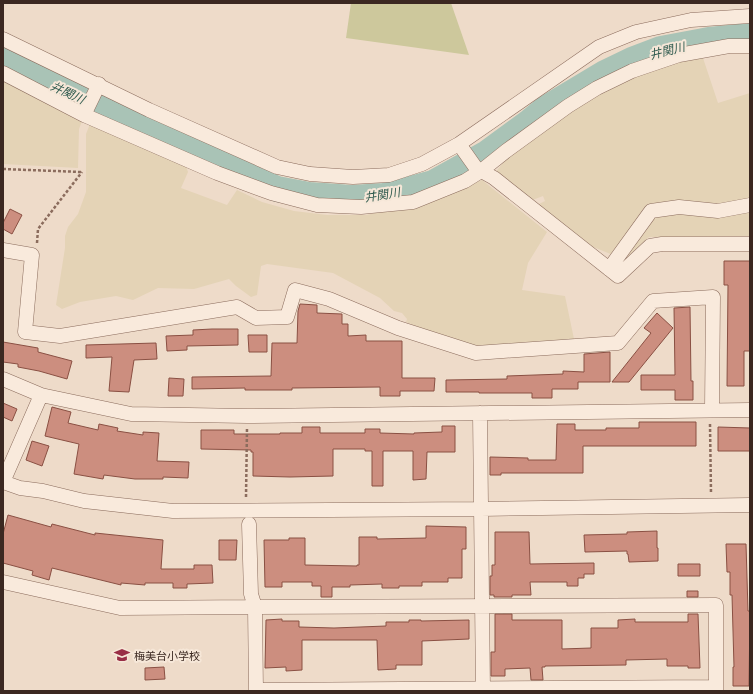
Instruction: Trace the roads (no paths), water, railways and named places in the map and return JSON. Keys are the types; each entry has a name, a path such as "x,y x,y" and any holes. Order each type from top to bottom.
{"street":[{"path":"3,39 149,110 277,167 310,174 353,177 389,175 462,150 599,47 636,32 691,20 750,16"},
{"path":"3,73 87,108 217,173 271,193 317,205 361,207 413,202 465,181 478,169 506,151 568,106 597,88 632,70 679,55 729,46 750,46"},
{"path":"87,108 98,84"},
{"path":"462,150 478,169 494,178 618,276 650,246 662,244 750,244"},
{"path":"608,268 651,211 679,207 718,211 750,205"},
{"path":"3,250 32,255 25,332 60,336 237,307 256,318 287,317 295,290 329,299 398,328 476,353 618,343 653,301 713,297 712,409"},
{"path":"3,379 41,395 131,414 247,416 712,409 750,410"},
{"path":"41,395 3,482 20,488 43,491 84,501 174,511 482,509 750,505"},
{"path":"480,413 483,690"},
{"path":"3,582 120,608 256,607 482,605 716,605 716,689 256,691 256,607 251,594 249,524"}],"waterway":[{"name":"井関川","path":"3,61 79,98 277,189 309,195 352,198 384,196 433,183 487,153 545,109 605,73 632,60 661,49 709,40 750,36"}],"place":[{"name":"梅美台小学校","path":"122,655"}]}
